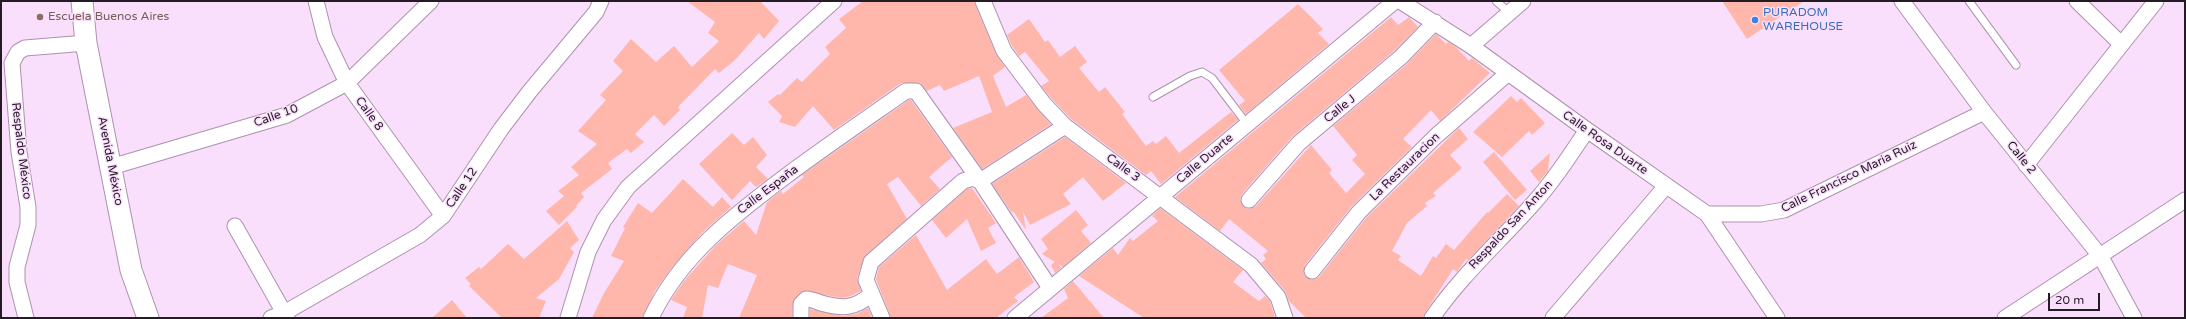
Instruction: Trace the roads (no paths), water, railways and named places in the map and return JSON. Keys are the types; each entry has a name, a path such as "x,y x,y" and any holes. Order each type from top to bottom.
{"street":[{"name":"Avenida México","path":"82,1 86,43 131,270 148,318"},
{"name":"Calle 8","path":"316,1 325,37 347,83 443,216"},
{"name":"Calle 10","path":"111,167 287,115 347,83 431,1"},
{"name":"Calle 12","path":"281,316 420,235 443,216 501,129 530,91 596,12 601,1"},
{"path":"568,318 588,252 604,220 628,187 834,1"},
{"name":"Calle 3","path":"983,1 1004,50 1044,104 1065,126 1161,196 1251,265 1278,297 1285,317"},
{"name":"Calle Duarte","path":"1015,318 1395,1"},
{"name":"Calle Rosa Duarte","path":"1400,1 1436,22 1471,46 1507,74 1707,214 1777,318"},
{"path":"1471,46 1523,1"},
{"name":"Calle 2","path":"1902,1 1984,112 2101,257 2134,318"},
{"path":"2077,1 2121,44"},
{"path":"2026,165 2156,1"},
{"name":"Calle J","path":"1249,200 1299,143 1401,57 1436,22"},
{"name":"Respaldo México","path":"26,318 17,282 17,267 28,225 28,207 19,152 12,64 18,52 24,48 86,43"},
{"name":"La Restauracion","path":"1312,271 1359,212 1436,136 1507,74"},
{"name":"Calle España","path":"651,318 675,276 704,243 748,205 816,154 906,91 916,91 980,181"},
{"name":"Calle Francisco Maria Ruiz","path":"1707,214 1772,214 1784,210 1984,112"},
{"path":"980,181 1065,126"},
{"name":"Respaldo San Anton","path":"1432,318 1462,277 1544,190 1587,130"},
{"path":"882,318 866,280 872,262 963,181 972,178 980,181 1050,288"},
{"path":"1553,318 1666,186"},
{"path":"2005,318 2101,257 2185,200"},
{"path":"235,226 281,316"},
{"path":"801,318 801,304 806,299 833,306 852,307 872,294"}],"lane":[{"path":"1496,1 1510,13"},
{"path":"1969,1 2016,65"},
{"path":"1153,97 1190,76 1202,72 1212,78 1247,124"}],"place":[{"name":"Escuela Buenos Aires","path":"40,17"},
{"name":"PURADOM WAREHOUSE","path":"1755,20"}]}
